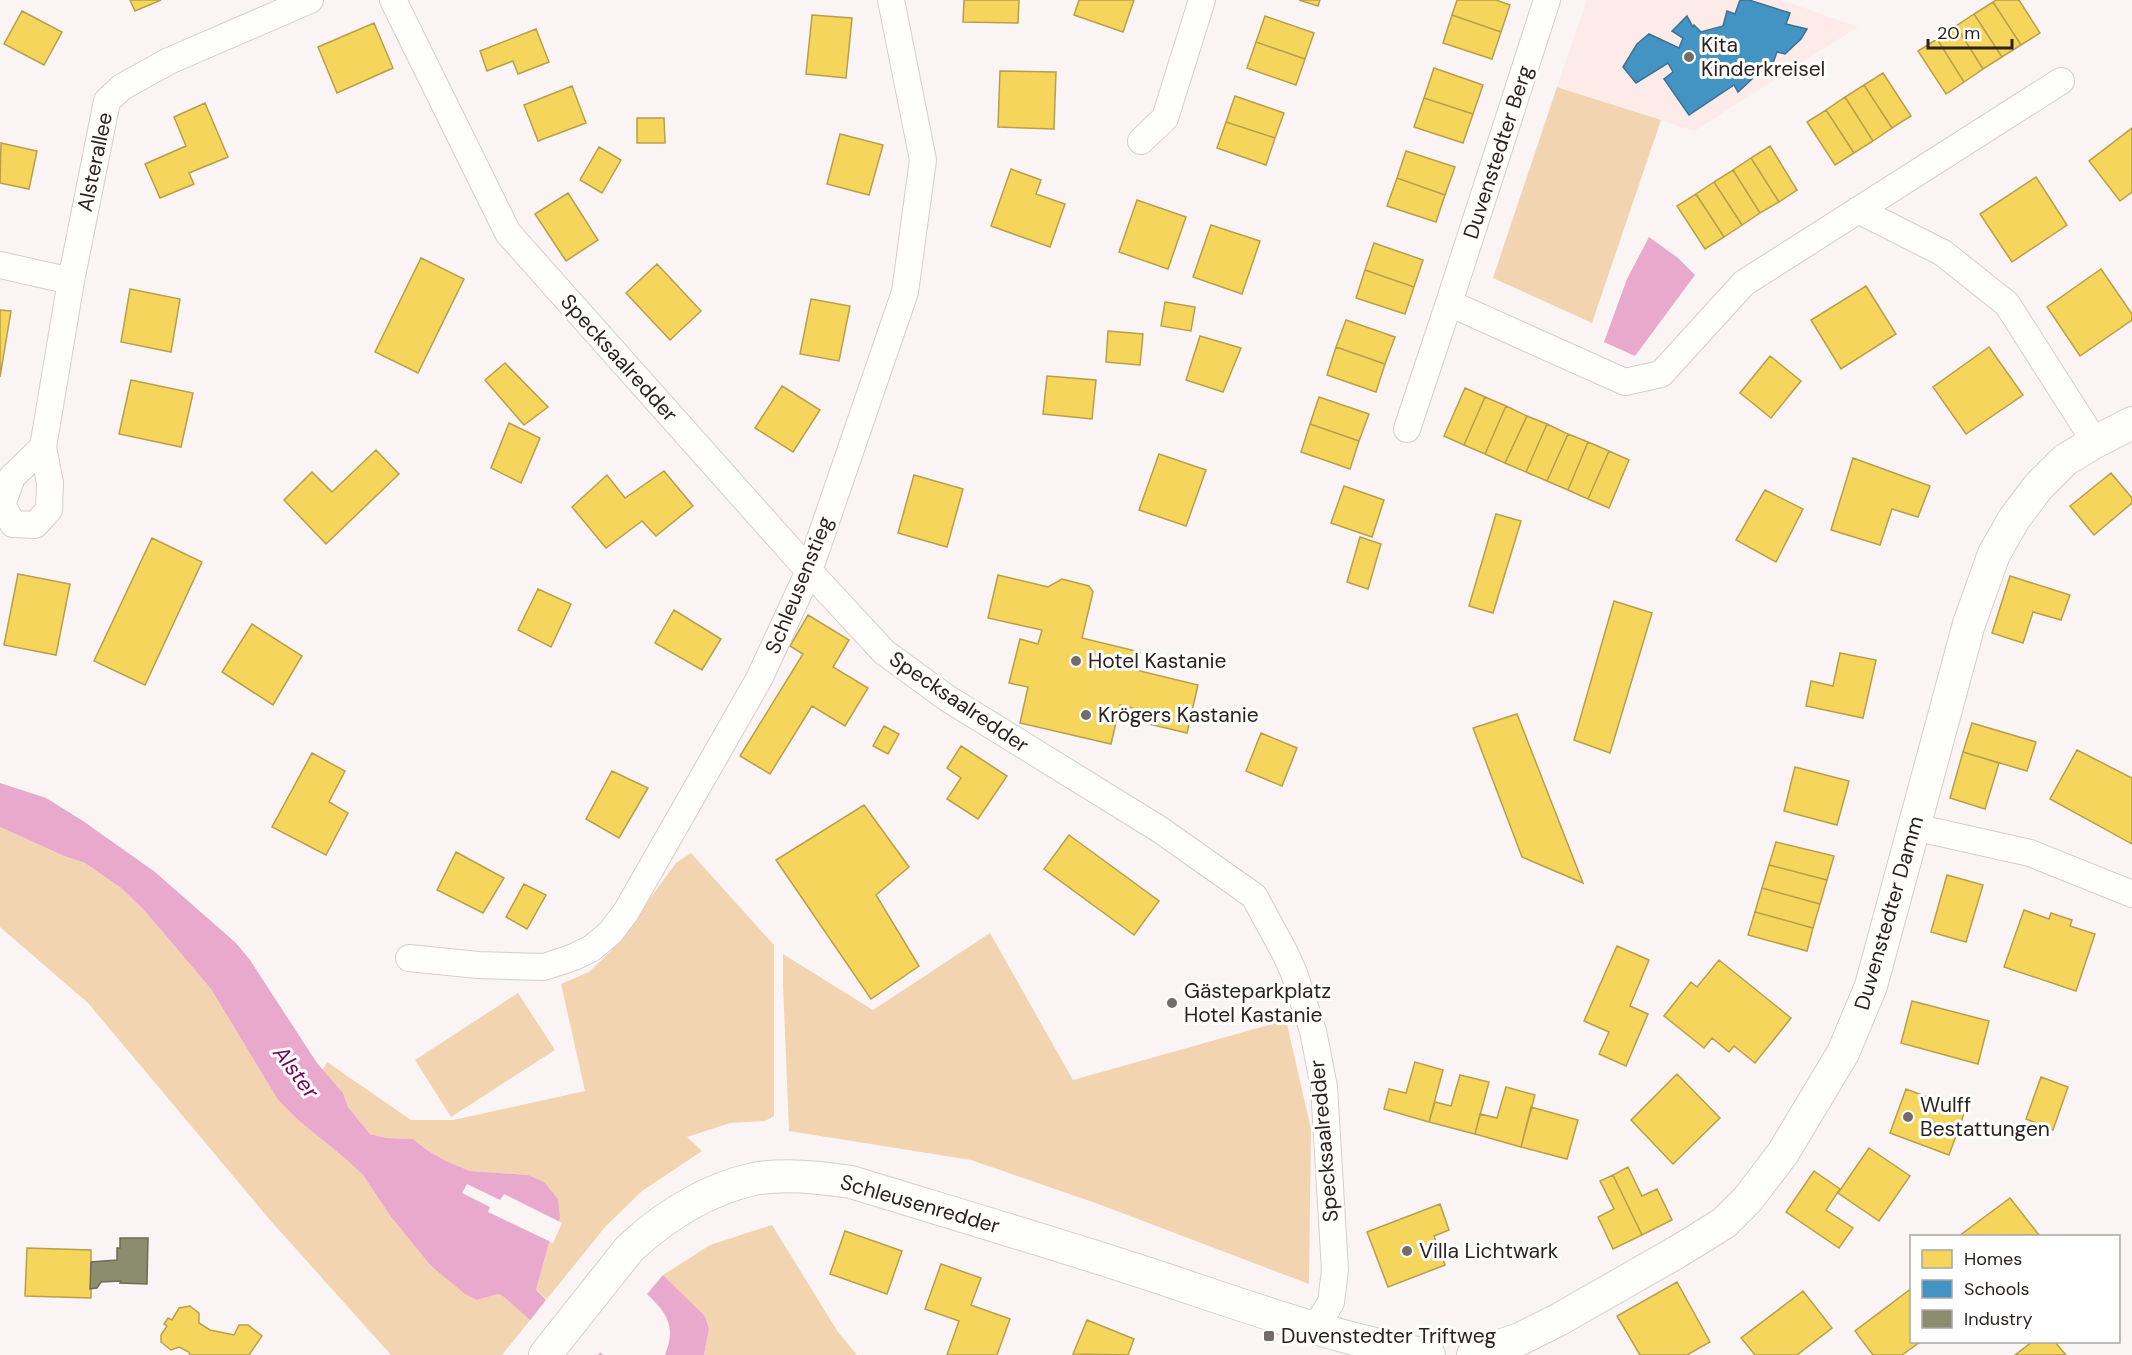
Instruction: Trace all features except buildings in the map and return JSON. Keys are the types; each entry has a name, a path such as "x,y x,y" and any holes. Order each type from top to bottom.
{"street":[{"name":"Alsterallee","path":"43,447 71,281 107,100 122,87 169,60 310,0"},
{"name":"Specksaalredder","path":"393,0 508,233 884,652 929,685 1159,829 1254,896 1285,953 1293,973 1313,1031 1324,1087 1335,1270 1332,1302 1315,1329"},
{"name":"Schleusenstieg","path":"409,958 544,967 592,948 610,933 626,912 759,679 809,571 905,292 922,160 891,0"},
{"path":"1141,141 1166,118 1202,0"},
{"name":"Duvenstedter Berg","path":"1407,429 1547,0"},
{"path":"1449,303 1625,382 1661,374 1744,283 2061,81"},
{"path":"1858,210 1943,253 2007,304 2096,442"},
{"path":"0,265 71,281"},
{"name":"Duvenstedter Damm","path":"1473,1355 1520,1339 1558,1320 1677,1252 1724,1222 1748,1199 1783,1153 1843,1053 1871,986 1970,624 1994,555 2014,519 2038,487 2066,460 2132,423"},
{"path":"1914,827 2030,853 2132,894"},
{"name":"Schleusenredder","path":"545,1355 630,1248 669,1217 719,1190 755,1179 795,1176 851,1182 1068,1248 1315,1329"},
{"path":"1315,1329 1390,1348 1430,1355"}],"shaded area":[{"name":"Kita Kinderkreisel","path":"1587,0 1782,0 1858,27 1694,131 1557,86"},
{"path":"1557,87 1661,120 1592,323 1493,278"},
{"path":"0,827 85,863 121,888 144,910 211,989 278,1100 363,1175 391,1217 431,1266 477,1300 498,1294 531,1319 502,1355 391,1355 270,1220 88,1003 0,927"},
{"path":"691,853 774,945 774,1116 765,1121 730,1123 687,1137 702,1151 642,1191 605,1227 547,1299 536,1290 549,1243 560,1219 528,1175 470,1171 446,1161 413,1139 386,1138 370,1134 348,1107 343,1093 323,1070 327,1062 411,1120 453,1120 585,1091 561,984 589,972 612,950 676,863"},
{"path":"990,933 1073,1080 1286,1020 1311,1129 1309,1284 1101,1205 971,1160 789,1131 783,954 873,1010"},
{"path":"518,993 555,1050 451,1117 415,1060"},
{"path":"772,1225 838,1332 857,1355 704,1355 709,1329 705,1316 663,1275 710,1245"}],"water":[{"path":"1649,237 1678,258 1695,275 1635,356 1604,342 1627,279"},
{"name":"Alster","path":"0,783 46,798 83,821 155,872 236,943 250,960 317,1063 343,1093 348,1107 370,1134 386,1138 413,1139 446,1161 470,1171 528,1175 544,1182 558,1199 560,1219 549,1243 536,1290 603,1355 570,1355 504,1297 498,1294 477,1300 465,1294 431,1266 391,1217 363,1175 278,1100 211,989 144,910 121,888 85,863 0,827"},
{"path":"663,1275 705,1316 709,1329 704,1355 665,1355 670,1336 668,1322 660,1308 647,1294"}],"pier":[{"path":"467,1184 500,1200 504,1194 562,1223 553,1243 488,1212 490,1207 462,1193"},
{"path":"549,1296 603,1349 598,1355 565,1355 529,1322"}],"place":[{"name":"Kita Kinderkreisel","path":"1689,57"},
{"name":"Hotel Kastanie","path":"1076,661"},
{"name":"Krögers Kastanie","path":"1086,715"},
{"name":"Gästeparkplatz Hotel Kastanie","path":"1172,1003"},
{"name":"Wulff Bestattungen","path":"1908,1117"},
{"name":"Villa Lichtwark","path":"1407,1251"},
{"name":"Duvenstedter Triftweg","path":"1269,1336"}]}
